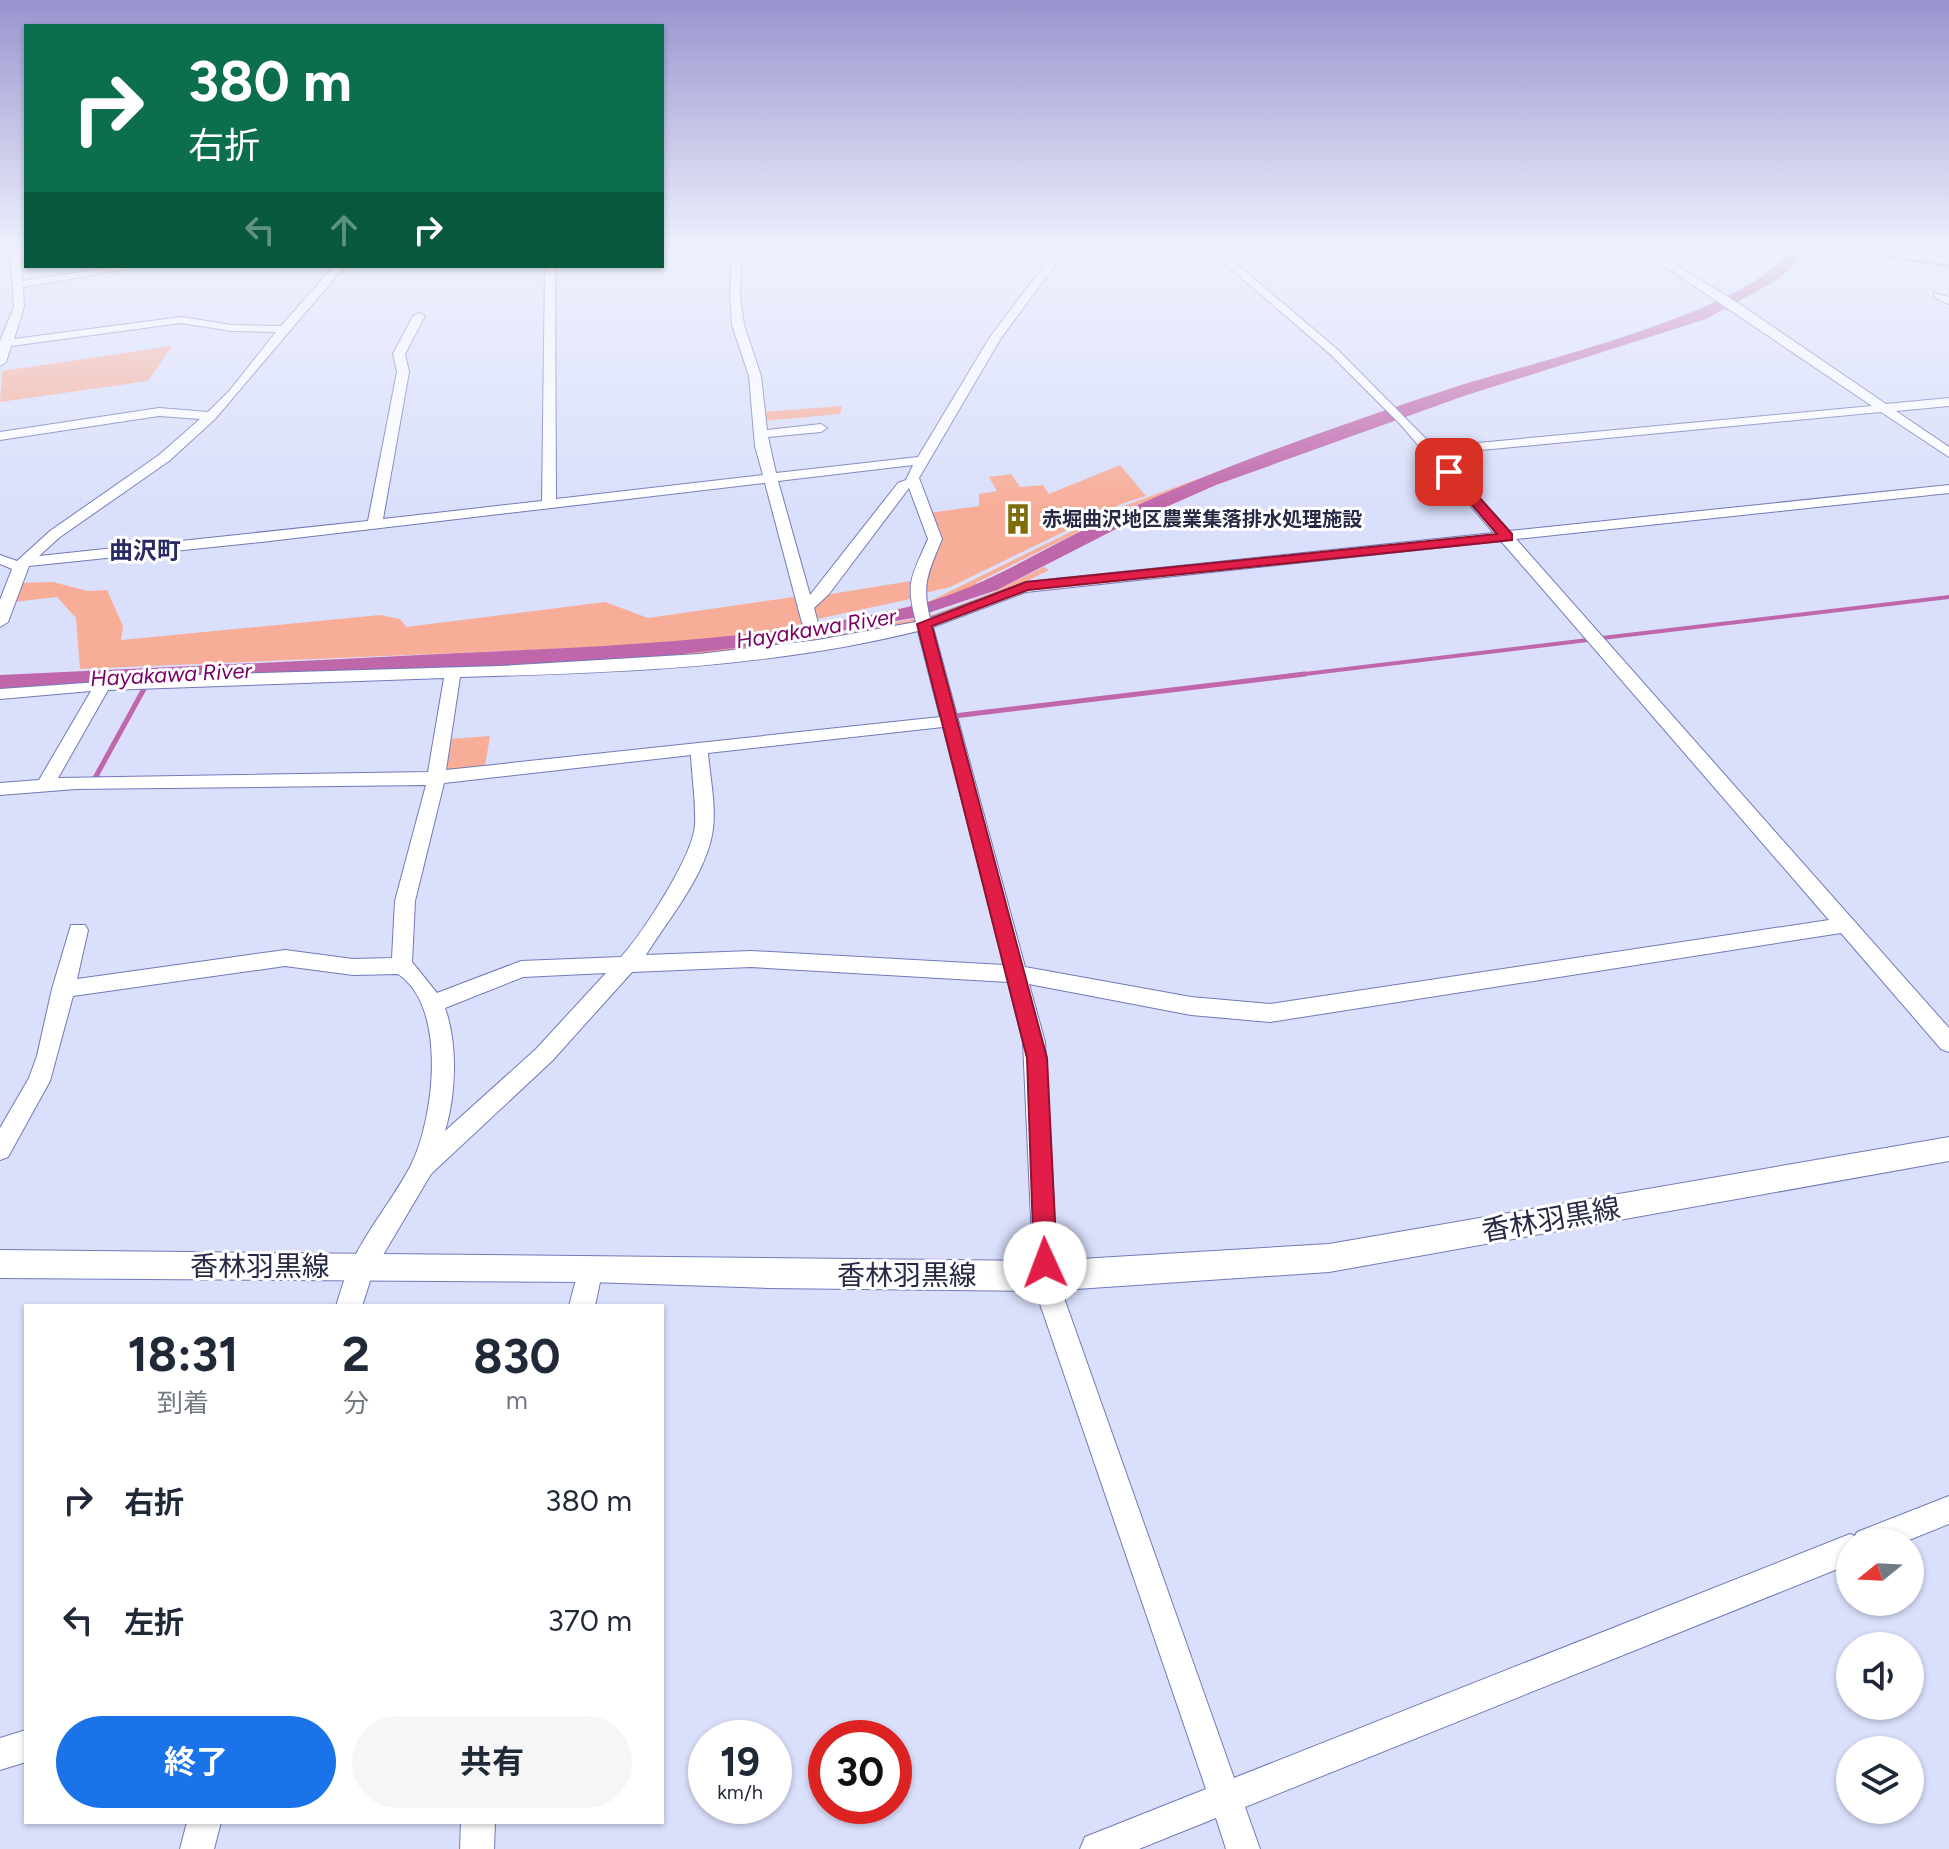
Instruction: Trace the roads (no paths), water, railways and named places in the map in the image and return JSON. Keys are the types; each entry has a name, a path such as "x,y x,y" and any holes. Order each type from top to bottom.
{"main road":[{"name":"香林羽黒線","path":"0,1264 590,1268 768,1274 1047,1276 1329,1258 1949,1149"}],"street":[{"path":"0,362 4,344 61,336"},
{"path":"0,622 22,564 55,534 164,458 234,393 278,336"},
{"path":"375,524 403,372 399,354 408,336"},
{"path":"549,502 550,336"},
{"path":"742,336 755,376 761,434 810,623"},
{"path":"806,607 824,591 903,486 912,482 997,336"},
{"path":"1316,336 1432,451 1949,1043"},
{"path":"1780,336 1949,453"},
{"path":"1432,451 1949,402"},
{"path":"0,436 159,412 211,416"},
{"path":"761,434 821,428"},
{"path":"0,559 22,564 923,460"},
{"path":"912,482 935,539 917,582 919,601 1037,1058 1050,1295 1243,1849"},
{"path":"0,694 627,665 757,652 856,639 924,622 1026,587 1949,489"},
{"path":"402,966 405,901 436,778 453,672"},
{"path":"45,785 102,687"},
{"path":"0,789 45,785 436,778 950,721"},
{"path":"422,1167 544,1055 629,963 690,868 700,842 704,827 699,749"},
{"path":"433,1004 521,969 751,959 1016,974 1191,1006 1270,1013 1846,925"},
{"path":"0,1150 39,1081 78,930"},
{"path":"62,989 285,958 353,967 402,966 411,972 433,1004 442,1030 439,1114 422,1167 362,1267 350,1304"},
{"path":"582,1304 590,1268"},
{"path":"1903,1528 1949,1510"},
{"path":"1097,1849 1836,1555"},
{"path":"0,1754 24,1747"},
{"path":"197,1849 203,1824"},
{"path":"477,1849 478,1824"}],"waterway":[{"name":"Hayakawa River","path":"0,682 638,652 761,638 913,612 990,586 1107,526 1209,481 1458,392 1636,336"},
{"path":"1602,638 1949,597"},
{"path":"1288,676 1588,640"},
{"path":"954,716 1305,674"},
{"path":"99,778 95,778 145,687"}],"place":[{"name":"赤堀曲沢地区農業集落排水処理施設","path":"1018,519"}],"district":[{"name":"曲沢町","path":"145,551"}]}
